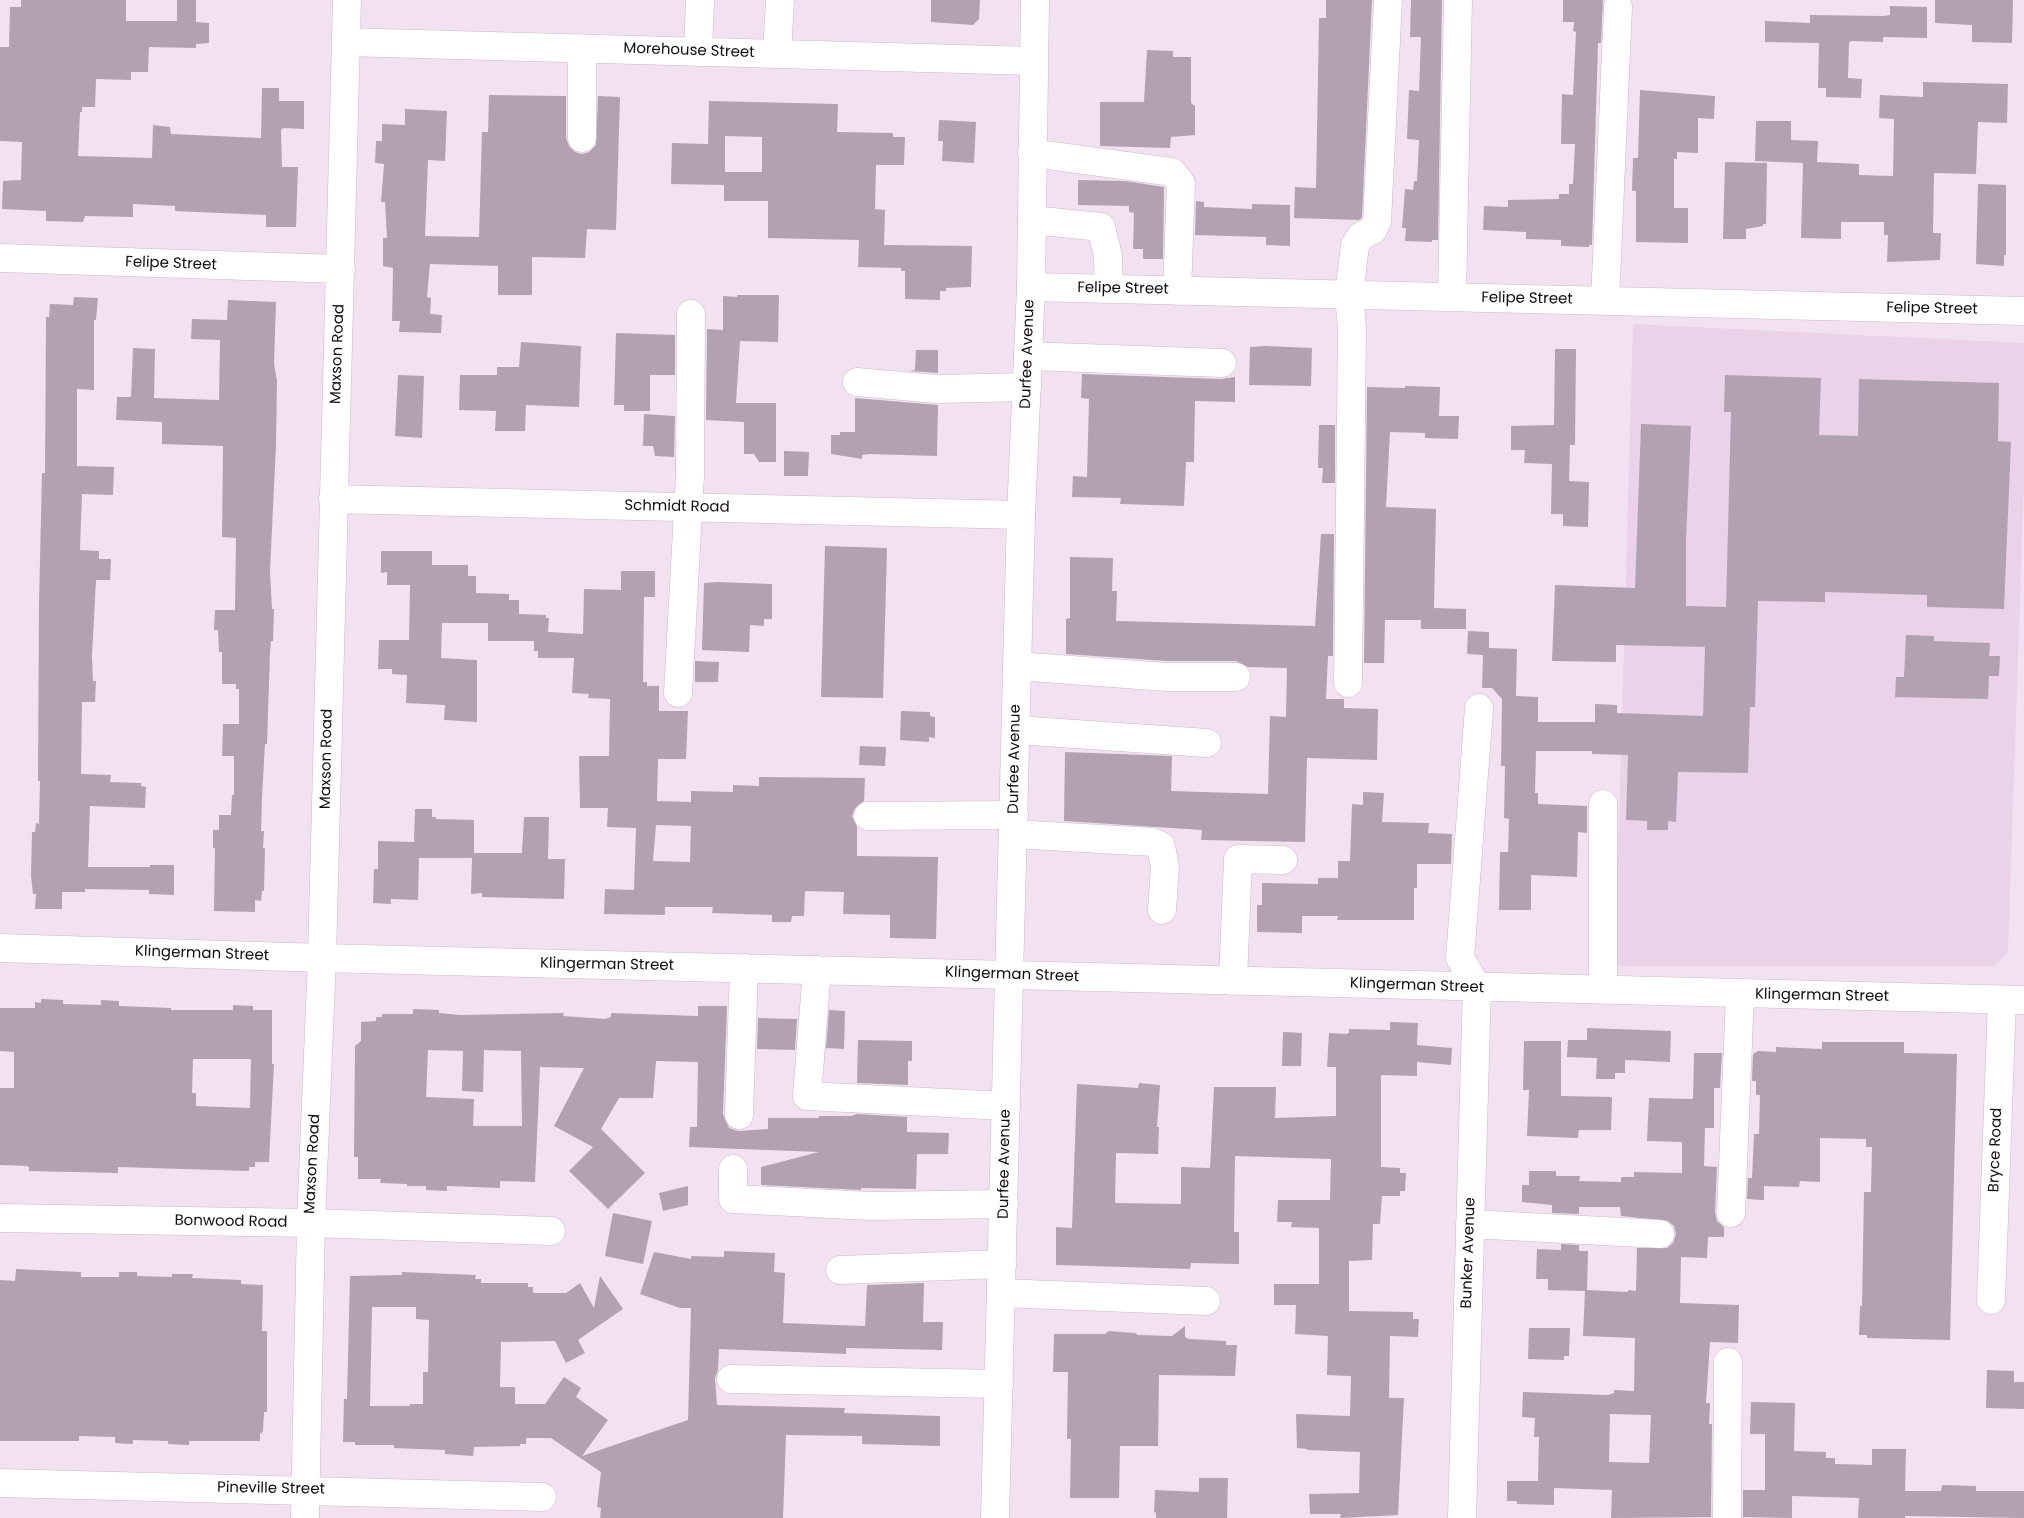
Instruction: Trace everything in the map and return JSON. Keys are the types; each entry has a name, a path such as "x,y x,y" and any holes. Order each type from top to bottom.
{"street":[{"name":"Maxson Road","path":"305,1518 311,1223 322,958 347,0"},
{"path":"698,52 700,0"},
{"path":"777,54 780,0"},
{"name":"Durfee Avenue","path":"995,1518 1021,515 1031,287 1035,0"},
{"path":"1348,683 1352,328 1349,295 1355,245 1361,236 1373,230 1377,221 1388,0"},
{"path":"1452,297 1458,0"},
{"path":"1605,301 1618,7"},
{"name":"Morehouse Street","path":"346,42 1033,61"},
{"path":"582,48 582,138"},
{"path":"1032,152 1172,172 1181,183 1177,291"},
{"path":"1032,220 1101,227 1108,256 1109,289"},
{"name":"Felipe Street","path":"0,258 341,269"},
{"name":"Felipe Street","path":"1031,287 2024,311"},
{"path":"678,693 686,507 690,476 691,314"},
{"path":"1028,356 1222,363"},
{"path":"857,382 936,389 1027,387"},
{"name":"Schmidt Road","path":"333,499 1021,515"},
{"path":"1017,666 1166,676 1236,677"},
{"path":"1477,988 1460,958 1479,708"},
{"path":"1016,730 1207,744"},
{"path":"1603,804 1603,990"},
{"path":"868,816 1014,825 1153,842 1161,846 1164,867 1162,910"},
{"path":"1233,981 1238,859 1283,860"},
{"name":"Klingerman Street","path":"0,948 1477,988 2013,1000"},
{"path":"739,1115 744,968"},
{"path":"817,970 808,1096 1006,1106"},
{"name":"Bunker Avenue","path":"1462,1518 1477,988"},
{"path":"1731,1213 1740,994"},
{"name":"Bryce Road","path":"1991,1300 2013,1000"},
{"path":"733,1169 733,1199 870,1206 1004,1204"},
{"name":"Bonwood Road","path":"0,1218 311,1223 551,1231"},
{"path":"1470,1224 1660,1234"},
{"path":"840,1270 1002,1264"},
{"path":"1001,1293 1206,1301"},
{"path":"1728,1362 1728,1518"},
{"path":"731,1379 999,1384"},
{"name":"Pineville Street","path":"0,1483 542,1498"}],"shaded area":[{"path":"1633,324 2024,343 2024,482 2008,952 1994,966 1615,966"}],"building":[{"path":"21,0 126,0 126,21 177,21 177,0 196,0 196,22 209,23 209,43 196,44 196,48 149,47 148,72 131,72 131,80 96,79 95,107 82,107 82,112 80,112 78,156 152,158 153,125 170,127 171,134 261,138 262,88 279,88 279,101 304,101 304,129 283,128 281,130 282,167 298,167 296,227 266,227 266,215 175,211 175,206 133,204 133,217 85,216 83,222 46,221 46,211 2,209 3,181 21,180 22,142 0,141 0,47 9,47 10,7 21,7"},
{"path":"931,0 980,0 979,19 973,25 931,22"},
{"path":"1326,0 1372,0 1362,217 1359,220 1294,218 1295,187 1316,188 1319,18 1326,18"},
{"path":"1411,0 1442,0 1438,240 1432,240 1432,242 1405,241 1406,228 1402,228 1405,189 1413,190 1414,181 1417,181 1419,140 1407,139 1409,90 1419,91 1421,37 1410,37"},
{"path":"1563,0 1603,0 1601,43 1598,43 1592,245 1589,245 1589,247 1561,246 1561,240 1526,239 1526,232 1483,230 1484,206 1508,207 1508,200 1559,199 1559,194 1569,194 1569,184 1573,184 1575,144 1561,144 1562,94 1573,95 1576,32 1573,31 1574,22 1563,22"},
{"path":"1935,0 2013,0 2012,43 1972,42 1972,25 1935,23"},
{"path":"1890,6 1927,7 1927,38 1883,37 1883,42 1851,41 1849,43 1848,78 1862,79 1861,98 1826,97 1826,88 1818,88 1819,43 1765,42 1765,21 1810,23 1810,15 1883,16 1890,15"},
{"path":"1147,50 1173,51 1173,57 1191,57 1191,103 1195,106 1195,135 1171,137 1170,148 1100,146 1100,102 1144,102"},
{"path":"1923,82 2008,84 2007,123 1978,122 1976,174 1934,173 1933,233 1941,233 1940,260 1887,262 1888,235 1884,235 1884,222 1841,222 1841,239 1801,238 1803,163 1755,161 1756,121 1791,121 1791,140 1818,141 1817,162 1859,164 1859,175 1893,176 1894,119 1879,118 1880,95 1923,97"},
{"path":"1640,90 1715,96 1714,119 1698,118 1698,153 1677,152 1677,159 1674,159 1674,208 1688,208 1688,243 1636,242 1636,191 1632,191 1633,158 1638,158"},
{"path":"489,95 566,96 566,138 569,146 575,152 582,154 589,152 596,145 598,96 620,97 616,230 587,229 585,258 532,257 532,295 498,295 498,266 430,264 427,297 431,298 430,314 442,315 441,333 399,332 400,321 392,321 393,268 383,266 383,238 387,238 385,202 381,202 384,164 375,163 376,141 382,141 382,124 405,125 405,109 447,111 445,161 428,160 425,236 479,237 482,132 488,132"},
{"path":"709,101 838,104 837,132 893,133 893,137 905,137 904,165 876,165 875,209 885,210 884,245 972,246 971,287 946,288 946,291 940,291 940,300 905,299 905,271 901,271 901,268 858,267 859,240 768,238 768,201 724,201 724,185 671,184 672,143 708,144","holes":["725,136 762,137 762,172 725,172"]},
{"path":"939,120 976,122 974,163 942,161 943,141 938,141"},
{"path":"1725,162 1767,163 1766,224 1746,229 1746,239 1723,239"},
{"path":"1078,180 1125,181 1164,187 1163,259 1143,259 1143,249 1133,249 1134,213 1129,212 1129,206 1078,205"},
{"path":"1978,184 2006,185 2006,255 2004,255 2004,266 1976,264"},
{"path":"1196,201 1204,202 1204,207 1252,209 1252,204 1290,205 1290,246 1266,245 1266,237 1195,235"},
{"path":"737,295 779,295 778,342 740,341 736,403 776,403 776,462 759,462 754,454 744,454 744,422 706,420 707,329 723,330 723,296 737,297"},
{"path":"74,297 98,298 96,320 94,320 94,390 77,389 77,466 114,467 113,495 82,494 80,550 99,551 99,559 111,559 110,580 96,580 92,656 93,681 96,681 95,702 82,702 81,774 111,775 110,782 141,783 141,786 146,787 145,808 90,806 88,867 174,865 174,895 149,894 149,890 85,889 85,892 62,892 62,909 35,909 36,894 33,894 31,876 32,832 35,832 36,823 39,824 39,604 42,473 45,473 46,317 49,317 50,304 73,305"},
{"path":"228,300 276,302 274,364 277,381 276,445 270,571 272,609 274,609 273,641 271,641 270,653 267,744 265,744 262,797 261,831 264,831 263,848 265,848 264,891 262,891 261,901 255,900 255,912 214,911 215,848 213,848 213,830 219,830 219,815 231,815 232,795 234,795 234,756 222,756 223,724 239,724 239,689 236,689 236,684 222,684 222,652 219,652 218,630 214,630 215,610 235,610 236,538 222,537 223,446 162,444 162,422 116,420 117,397 131,397 133,348 155,349 154,398 219,400 220,340 191,339 192,319 227,320"},
{"path":"616,333 675,335 675,375 650,375 650,411 624,411 624,405 614,405"},
{"path":"521,342 581,346 579,407 526,405 525,431 495,431 496,411 459,410 460,375 497,375 497,367 519,367"},
{"path":"1250,347 1312,348 1311,386 1249,385"},
{"path":"1555,349 1576,349 1575,445 1570,445 1569,481 1589,482 1588,527 1563,526 1563,514 1551,514 1552,464 1524,463 1525,450 1511,450 1511,426 1554,425"},
{"path":"916,350 938,350 938,373 909,371 915,370"},
{"path":"1082,374 1221,379 1235,377 1235,402 1195,401 1194,462 1186,462 1184,506 1120,504 1121,498 1072,497 1073,476 1087,477 1089,399 1081,398"},
{"path":"398,375 424,376 422,438 395,436"},
{"path":"1725,375 1821,378 1819,435 1858,436 1859,379 1999,383 1998,441 2011,442 2004,609 1927,607 1927,595 1825,592 1825,602 1758,601 1755,707 1750,707 1748,773 1678,772 1676,822 1668,821 1668,830 1647,830 1647,821 1626,820 1628,755 1592,754 1592,751 1536,751 1535,793 1538,793 1538,804 1587,806 1587,833 1578,832 1577,877 1531,875 1531,910 1499,910 1500,852 1508,852 1509,819 1504,818 1505,766 1501,766 1502,699 1492,688 1482,688 1483,655 1467,654 1468,631 1489,632 1489,648 1517,649 1516,696 1538,697 1538,722 1595,722 1595,704 1617,705 1617,713 1703,716 1705,647 1616,645 1616,662 1552,661 1555,585 1635,588 1641,424 1691,426 1686,540 1686,606 1726,607 1731,412 1724,412"},
{"path":"1405,386 1440,387 1439,416 1459,416 1458,439 1425,438 1425,433 1390,432 1386,507 1436,509 1434,608 1466,609 1466,629 1421,629 1421,620 1385,620 1384,663 1364,663 1367,387 1405,388"},
{"path":"855,398 938,405 937,456 870,454 862,455 862,459 831,454 831,435 840,435 840,432 855,432"},
{"path":"644,414 675,416 674,457 655,456 653,446 643,446"},
{"path":"1319,425 1335,425 1335,483 1322,483 1323,468 1318,468"},
{"path":"784,451 809,452 808,476 784,476"},
{"path":"1321,534 1334,534 1333,656 1328,656 1326,699 1344,699 1344,708 1378,709 1377,760 1307,758 1305,842 1201,840 1202,830 1064,821 1065,752 1172,756 1171,791 1268,794 1270,716 1286,717 1287,668 1248,667 1236,661 1167,661 1066,654 1066,619 1070,618 1070,557 1113,558 1112,591 1117,591 1116,621 1315,626"},
{"path":"825,546 887,548 883,698 821,697"},
{"path":"381,551 432,551 432,565 468,565 468,576 476,576 476,593 509,594 509,600 519,600 519,614 546,615 546,618 549,618 548,632 583,634 584,589 621,590 621,571 655,571 655,597 644,597 643,682 647,682 647,686 659,686 659,711 688,711 686,759 658,759 657,801 691,802 691,791 733,792 733,785 759,786 759,777 865,778 864,801 855,808 852,816 857,827 857,856 938,857 936,939 890,938 890,915 843,914 844,892 805,891 804,916 792,916 791,922 772,922 772,915 712,913 713,907 665,907 665,915 604,914 605,889 634,890 636,828 607,827 608,808 580,808 579,756 609,756 610,699 588,698 589,694 572,693 574,658 538,658 538,651 534,651 534,641 488,641 488,623 442,623 441,658 477,660 477,722 444,720 445,705 406,703 407,675 392,674 392,669 378,669 379,640 409,640 410,585 387,585 387,572 381,573","holes":["656,825 691,826 690,862 653,861"]},
{"path":"704,583 772,584 772,619 764,619 764,626 750,625 749,652 702,650"},
{"path":"1906,635 1934,636 1934,641 1990,643 1989,656 2000,656 1999,676 1989,676 1988,699 1895,697 1896,677 1904,677"},
{"path":"695,661 719,662 718,682 695,682"},
{"path":"901,711 930,712 930,716 935,717 935,738 929,737 929,742 900,740"},
{"path":"860,746 886,747 885,766 859,765"},
{"path":"1363,792 1384,793 1382,822 1429,823 1428,833 1452,834 1451,864 1417,864 1417,888 1414,888 1414,920 1337,920 1338,916 1302,916 1302,933 1257,932 1257,905 1262,905 1262,883 1318,884 1318,878 1338,878 1338,861 1350,861 1352,804 1363,805"},
{"path":"415,809 432,809 432,817 436,817 436,819 474,820 474,853 522,853 524,817 549,817 548,859 565,859 564,899 482,897 482,893 471,894 472,858 419,858 418,900 391,899 391,904 373,903 374,869 378,869 378,841 414,842"},
{"path":"41,999 63,1000 63,1004 101,1005 101,1000 119,1001 119,1006 171,1008 171,1010 233,1010 233,1005 253,1006 253,1010 272,1010 272,1064 274,1064 269,1162 255,1162 255,1167 249,1167 249,1171 118,1167 118,1173 29,1171 29,1167 26,1166 0,1165 0,1088 14,1088 14,1052 0,1051 0,1008 35,1008 35,1002 41,1003","holes":["193,1059 251,1059 250,1108 196,1106 196,1093 192,1093"]},
{"path":"698,1006 727,1006 723,1114 729,1128 738,1131 768,1129 768,1118 819,1118 819,1116 851,1116 857,1114 907,1117 907,1132 949,1133 948,1154 917,1154 916,1189 861,1188 861,1190 761,1185 761,1167 819,1152 689,1147 690,1127 697,1127 698,1062 656,1061 653,1098 619,1098 601,1129 645,1173 608,1209 569,1171 593,1147 554,1126 584,1068 540,1067 535,1182 500,1181 500,1188 447,1186 447,1191 426,1190 426,1186 380,1183 381,1179 358,1179 358,1157 354,1157 355,1046 361,1041 361,1022 376,1021 376,1017 382,1017 382,1014 413,1014 413,1009 439,1010 439,1013 460,1015 564,1013 563,1016 605,1019 611,1017 611,1013 698,1016","holes":["428,1050 463,1051 462,1091 483,1092 484,1050 521,1051 522,1126 473,1126 474,1099 426,1097"]},
{"path":"829,1010 845,1011 844,1049 826,1048"},
{"path":"758,1018 797,1019 795,1050 757,1049"},
{"path":"1390,1022 1418,1023 1417,1045 1452,1048 1451,1065 1417,1062 1417,1076 1381,1075 1381,1167 1400,1168 1400,1173 1406,1173 1405,1191 1400,1191 1400,1196 1382,1196 1380,1224 1373,1224 1372,1260 1349,1261 1349,1311 1413,1312 1413,1319 1419,1319 1418,1337 1390,1336 1389,1398 1404,1398 1398,1515 1340,1518 1341,1514 1310,1514 1309,1494 1359,1493 1360,1452 1297,1448 1296,1414 1350,1416 1351,1376 1327,1375 1328,1336 1295,1334 1296,1305 1274,1305 1274,1284 1319,1284 1319,1228 1291,1227 1292,1222 1277,1222 1278,1200 1330,1200 1331,1159 1235,1156 1234,1232 1239,1232 1239,1264 1191,1263 1190,1269 1056,1265 1056,1227 1072,1228 1077,1084 1138,1088 1139,1083 1160,1085 1157,1127 1159,1127 1158,1154 1116,1153 1115,1203 1181,1204 1181,1167 1210,1168 1214,1087 1276,1087 1275,1118 1336,1116 1336,1067 1327,1067 1329,1033 1346,1034 1349,1033 1349,1029 1390,1030"},
{"path":"1587,1028 1671,1031 1670,1062 1625,1060 1625,1073 1615,1073 1615,1079 1596,1079 1597,1058 1567,1057 1568,1040 1587,1040"},
{"path":"1283,1032 1302,1033 1301,1066 1282,1066"},
{"path":"858,1040 912,1041 912,1061 908,1061 908,1085 857,1083"},
{"path":"1524,1041 1561,1041 1561,1096 1612,1097 1611,1130 1579,1130 1578,1138 1527,1136 1529,1090 1523,1090"},
{"path":"1822,1042 1904,1042 1904,1053 1957,1054 1950,1340 1867,1338 1867,1335 1859,1335 1860,1306 1862,1306 1864,1192 1871,1192 1872,1147 1866,1147 1866,1139 1820,1138 1820,1182 1800,1181 1799,1187 1764,1186 1764,1200 1747,1199 1748,1178 1752,1178 1754,1134 1759,1134 1760,1095 1756,1095 1756,1081 1752,1081 1753,1054 1758,1051 1776,1052 1776,1047 1822,1049"},
{"path":"1694,1053 1722,1053 1720,1088 1714,1088 1714,1128 1705,1128 1704,1166 1717,1167 1715,1212 1717,1221 1724,1227 1724,1237 1708,1237 1707,1258 1681,1257 1680,1303 1739,1305 1738,1343 1710,1342 1706,1403 1710,1403 1709,1424 1712,1424 1711,1517 1611,1518 1612,1490 1554,1488 1554,1505 1517,1504 1517,1501 1507,1501 1507,1481 1538,1481 1539,1437 1534,1437 1535,1418 1522,1417 1523,1392 1608,1395 1614,1393 1614,1390 1634,1391 1635,1338 1583,1336 1585,1291 1548,1290 1548,1279 1536,1279 1537,1249 1561,1250 1561,1244 1579,1245 1579,1251 1588,1251 1587,1290 1628,1292 1628,1290 1636,1291 1637,1248 1667,1248 1673,1243 1676,1234 1674,1226 1668,1221 1621,1216 1620,1207 1579,1207 1579,1214 1552,1213 1552,1205 1522,1202 1522,1185 1529,1185 1529,1171 1556,1171 1556,1176 1580,1176 1579,1181 1621,1182 1621,1177 1634,1177 1634,1172 1682,1173 1682,1142 1647,1141 1649,1098 1693,1099","holes":["1610,1414 1651,1415 1649,1463 1609,1462"]},
{"path":"688,1186 688,1205 663,1211 659,1193"},
{"path":"613,1213 652,1221 643,1264 605,1256"},
{"path":"724,1251 775,1253 774,1272 785,1273 783,1323 865,1326 867,1285 924,1283 923,1322 943,1322 942,1350 846,1348 846,1354 719,1349 718,1370 715,1378 717,1405 845,1408 844,1413 940,1416 940,1446 862,1444 862,1436 786,1435 783,1518 600,1518 601,1508 597,1507 601,1472 551,1438 526,1438 526,1444 520,1444 520,1446 474,1447 473,1456 445,1454 445,1450 394,1448 394,1445 355,1445 355,1442 343,1442 344,1399 347,1399 350,1276 402,1275 402,1272 476,1275 475,1279 481,1279 481,1283 528,1283 528,1287 533,1287 533,1293 566,1293 580,1283 594,1308 600,1276 623,1309 578,1340 585,1353 566,1363 555,1341 501,1342 500,1387 515,1387 515,1404 545,1404 564,1377 581,1388 576,1397 608,1420 582,1456 688,1420 691,1308 680,1308 640,1294 654,1252 691,1259 691,1256 724,1257","holes":["372,1307 416,1307 416,1319 429,1320 428,1372 423,1372 423,1404 410,1404 410,1406 370,1406"]},
{"path":"16,1269 81,1272 81,1277 119,1277 119,1272 137,1272 137,1276 172,1277 172,1274 193,1274 192,1278 241,1280 241,1284 263,1285 262,1331 267,1331 267,1412 264,1412 263,1431 260,1434 260,1441 189,1441 189,1445 168,1444 168,1441 133,1440 133,1444 115,1443 115,1437 79,1436 79,1441 0,1441 0,1280 15,1281"},
{"path":"1185,1326 1185,1337 1189,1339 1226,1341 1226,1345 1237,1345 1235,1376 1159,1375 1158,1446 1120,1446 1119,1498 1070,1498 1071,1439 1067,1439 1068,1372 1053,1372 1054,1334 1105,1334 1109,1331 1135,1333 1138,1335 1172,1336"},
{"path":"1529,1328 1570,1328 1569,1356 1564,1356 1564,1360 1528,1359"},
{"path":"1987,1370 2014,1371 2014,1382 2024,1382 2024,1409 1986,1408"},
{"path":"1751,1402 1795,1403 1794,1451 1826,1452 1826,1458 1835,1458 1835,1464 1872,1465 1872,1449 1906,1449 1905,1491 1941,1491 1942,1485 1976,1486 1976,1491 2024,1491 2024,1518 1905,1516 1905,1518 1858,1518 1859,1498 1792,1496 1792,1518 1743,1517 1743,1490 1765,1490 1765,1434 1750,1434"},
{"path":"1199,1478 1228,1478 1227,1518 1156,1518 1156,1512 1154,1513 1155,1490 1199,1492"}]}
